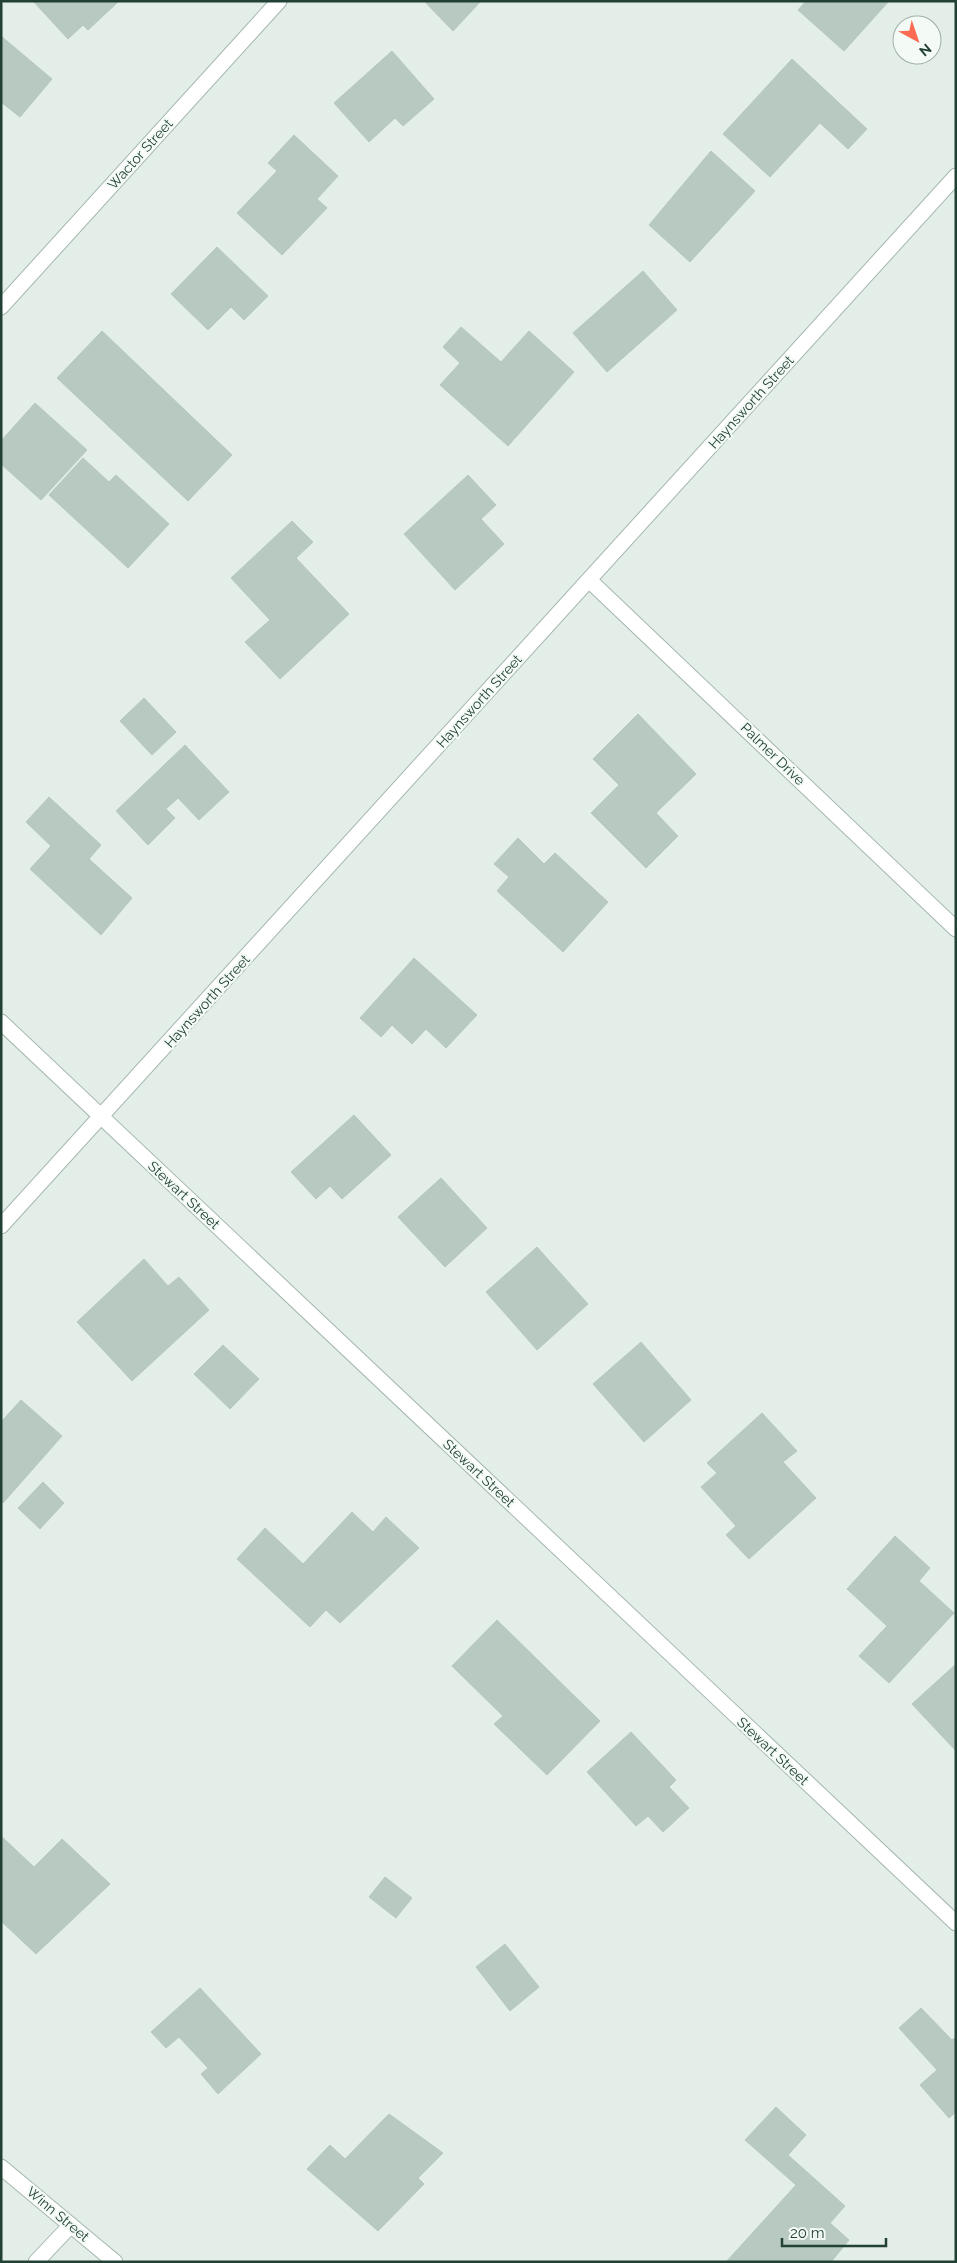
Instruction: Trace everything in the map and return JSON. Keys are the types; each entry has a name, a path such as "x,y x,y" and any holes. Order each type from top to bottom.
{"street":[{"name":"Wactor Street","path":"1,307 279,1"},
{"name":"Haynsworth Street","path":"1,1226 956,176"},
{"name":"Palmer Drive","path":"589,580 956,929"},
{"name":"Stewart Street","path":"1,1022 956,1923"},
{"name":"Winn Street","path":"1,2167 115,2262"},
{"path":"36,2262 71,2225"}],"building":[{"path":"33,1 119,1 88,30 83,25 68,39"},
{"path":"424,1 481,1 453,31"},
{"path":"806,1 889,1 844,51 798,10"},
{"path":"1,36 52,79 20,117 1,102"},
{"path":"392,51 434,99 403,126 395,118 369,142 334,103"},
{"path":"792,59 867,129 848,149 820,123 770,177 723,134"},
{"path":"294,135 338,176 317,199 327,208 282,255 237,213 277,171 268,163"},
{"path":"711,151 755,191 690,262 649,225"},
{"path":"217,247 268,296 244,320 231,307 208,330 171,294"},
{"path":"643,271 677,310 607,372 573,333"},
{"path":"461,327 501,362 529,331 574,372 508,446 440,385 460,363 443,347"},
{"path":"102,331 232,455 188,501 57,378"},
{"path":"35,403 87,450 41,500 1,464 1,441"},
{"path":"83,458 109,482 116,475 169,524 128,568 49,495"},
{"path":"468,475 496,505 481,519 504,544 455,590 404,534"},
{"path":"292,521 313,542 296,558 349,614 280,679 245,642 270,620 231,578"},
{"path":"144,698 176,732 152,755 120,721"},
{"path":"638,714 696,774 656,813 678,836 646,868 591,813 619,785 593,759"},
{"path":"185,745 229,792 199,820 178,798 166,809 175,818 148,845 116,811"},
{"path":"49,797 101,845 89,859 132,898 101,935 30,869 51,846 26,822"},
{"path":"518,838 544,864 555,853 608,902 563,952 497,891 509,877 494,864"},
{"path":"414,958 477,1015 446,1048 426,1029 412,1044 392,1025 381,1037 360,1018"},
{"path":"354,1115 391,1155 342,1199 330,1186 316,1199 291,1172"},
{"path":"441,1178 487,1228 445,1267 398,1217"},
{"path":"537,1247 588,1304 537,1350 486,1292"},
{"path":"144,1259 168,1286 179,1277 209,1310 132,1381 77,1322"},
{"path":"641,1342 691,1400 644,1442 593,1384"},
{"path":"223,1345 259,1379 230,1409 194,1374"},
{"path":"21,1400 62,1436 3,1503 1,1501 1,1422"},
{"path":"762,1413 797,1451 783,1462 816,1498 749,1559 726,1535 736,1526 701,1487 717,1473 707,1463"},
{"path":"43,1482 64,1503 40,1529 18,1508"},
{"path":"352,1512 373,1532 386,1517 419,1548 340,1623 326,1610 310,1627 237,1559 265,1528 303,1564"},
{"path":"895,1536 930,1568 919,1581 954,1613 889,1683 859,1656 887,1626 847,1589"},
{"path":"497,1620 600,1721 547,1775 494,1724 503,1716 452,1666"},
{"path":"956,1664 956,1751 912,1704"},
{"path":"631,1732 676,1780 669,1787 689,1808 663,1832 648,1816 636,1826 587,1772"},
{"path":"1,1836 34,1867 62,1839 110,1884 36,1954 1,1921"},
{"path":"385,1877 412,1898 396,1918 369,1897"},
{"path":"505,1944 539,1987 510,2011 476,1967"},
{"path":"200,1988 261,2054 218,2094 201,2074 208,2068 179,2037 166,2048 151,2032"},
{"path":"921,2008 952,2040 956,2037 956,2112 949,2118 920,2085 937,2070 899,2028"},
{"path":"776,2107 806,2135 788,2155 845,2206 830,2223 849,2240 831,2262 726,2262 796,2185 745,2140"},
{"path":"389,2114 443,2153 418,2178 424,2184 378,2231 307,2169 330,2145 345,2159"}]}
